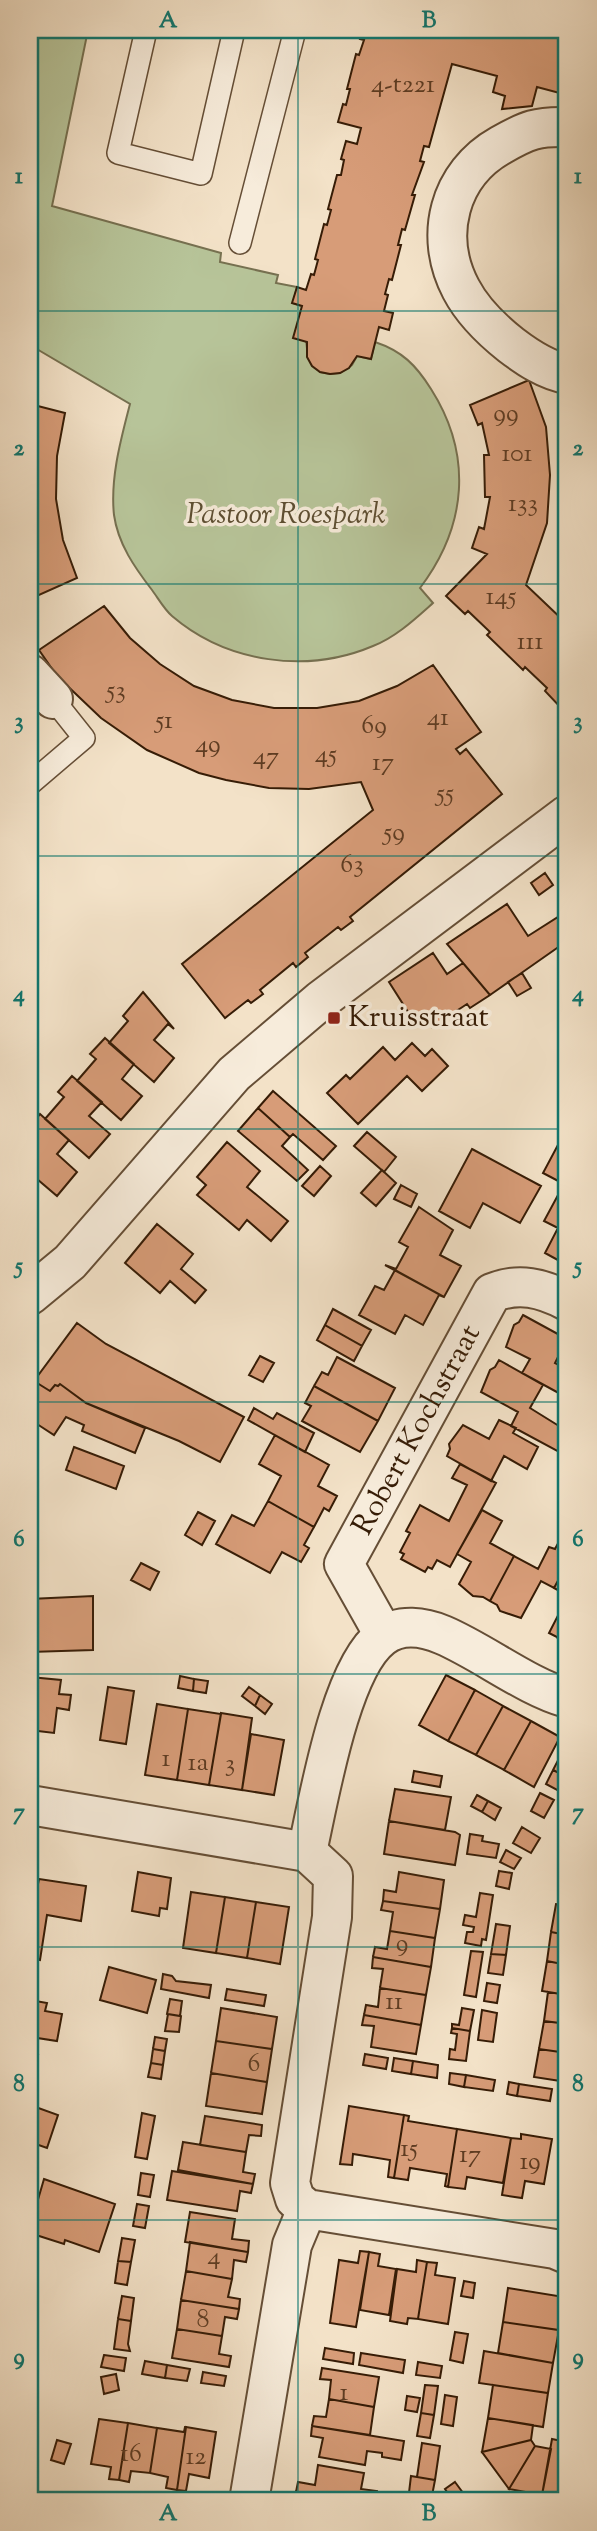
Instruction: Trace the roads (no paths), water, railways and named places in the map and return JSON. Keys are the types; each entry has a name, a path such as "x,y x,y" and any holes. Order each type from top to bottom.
{"street":[{"path":"567,127 541,126 512,138 487,153 468,171 453,199 447,224 450,260 461,289 483,318 496,333 525,356 553,371 567,374"},
{"path":"30,1295 70,1262 234,1074 321,1000 567,816"},
{"name":"Robert Kochstraat","path":"384,1635 344,1564 492,1293 510,1286 549,1292 567,1301"},
{"path":"307,1852 335,1727 365,1654 384,1635 412,1626 442,1634 567,1698"},
{"path":"30,1805 307,1852 333,1876 332,1917 290,2183 295,2199 307,2210 555,2249 567,2254"},
{"path":"249,2501 292,2245 307,2210"}],"lane":[{"path":"146,30 118,153 201,174 234,30"},
{"path":"240,243 295,30"},
{"path":"30,784 83,738 41,687"}],"place":[{"name":"Kruisstraat","path":"334,1018"}],"park label":[{"name":"Pastoor Roespark","path":"286,515"}]}
